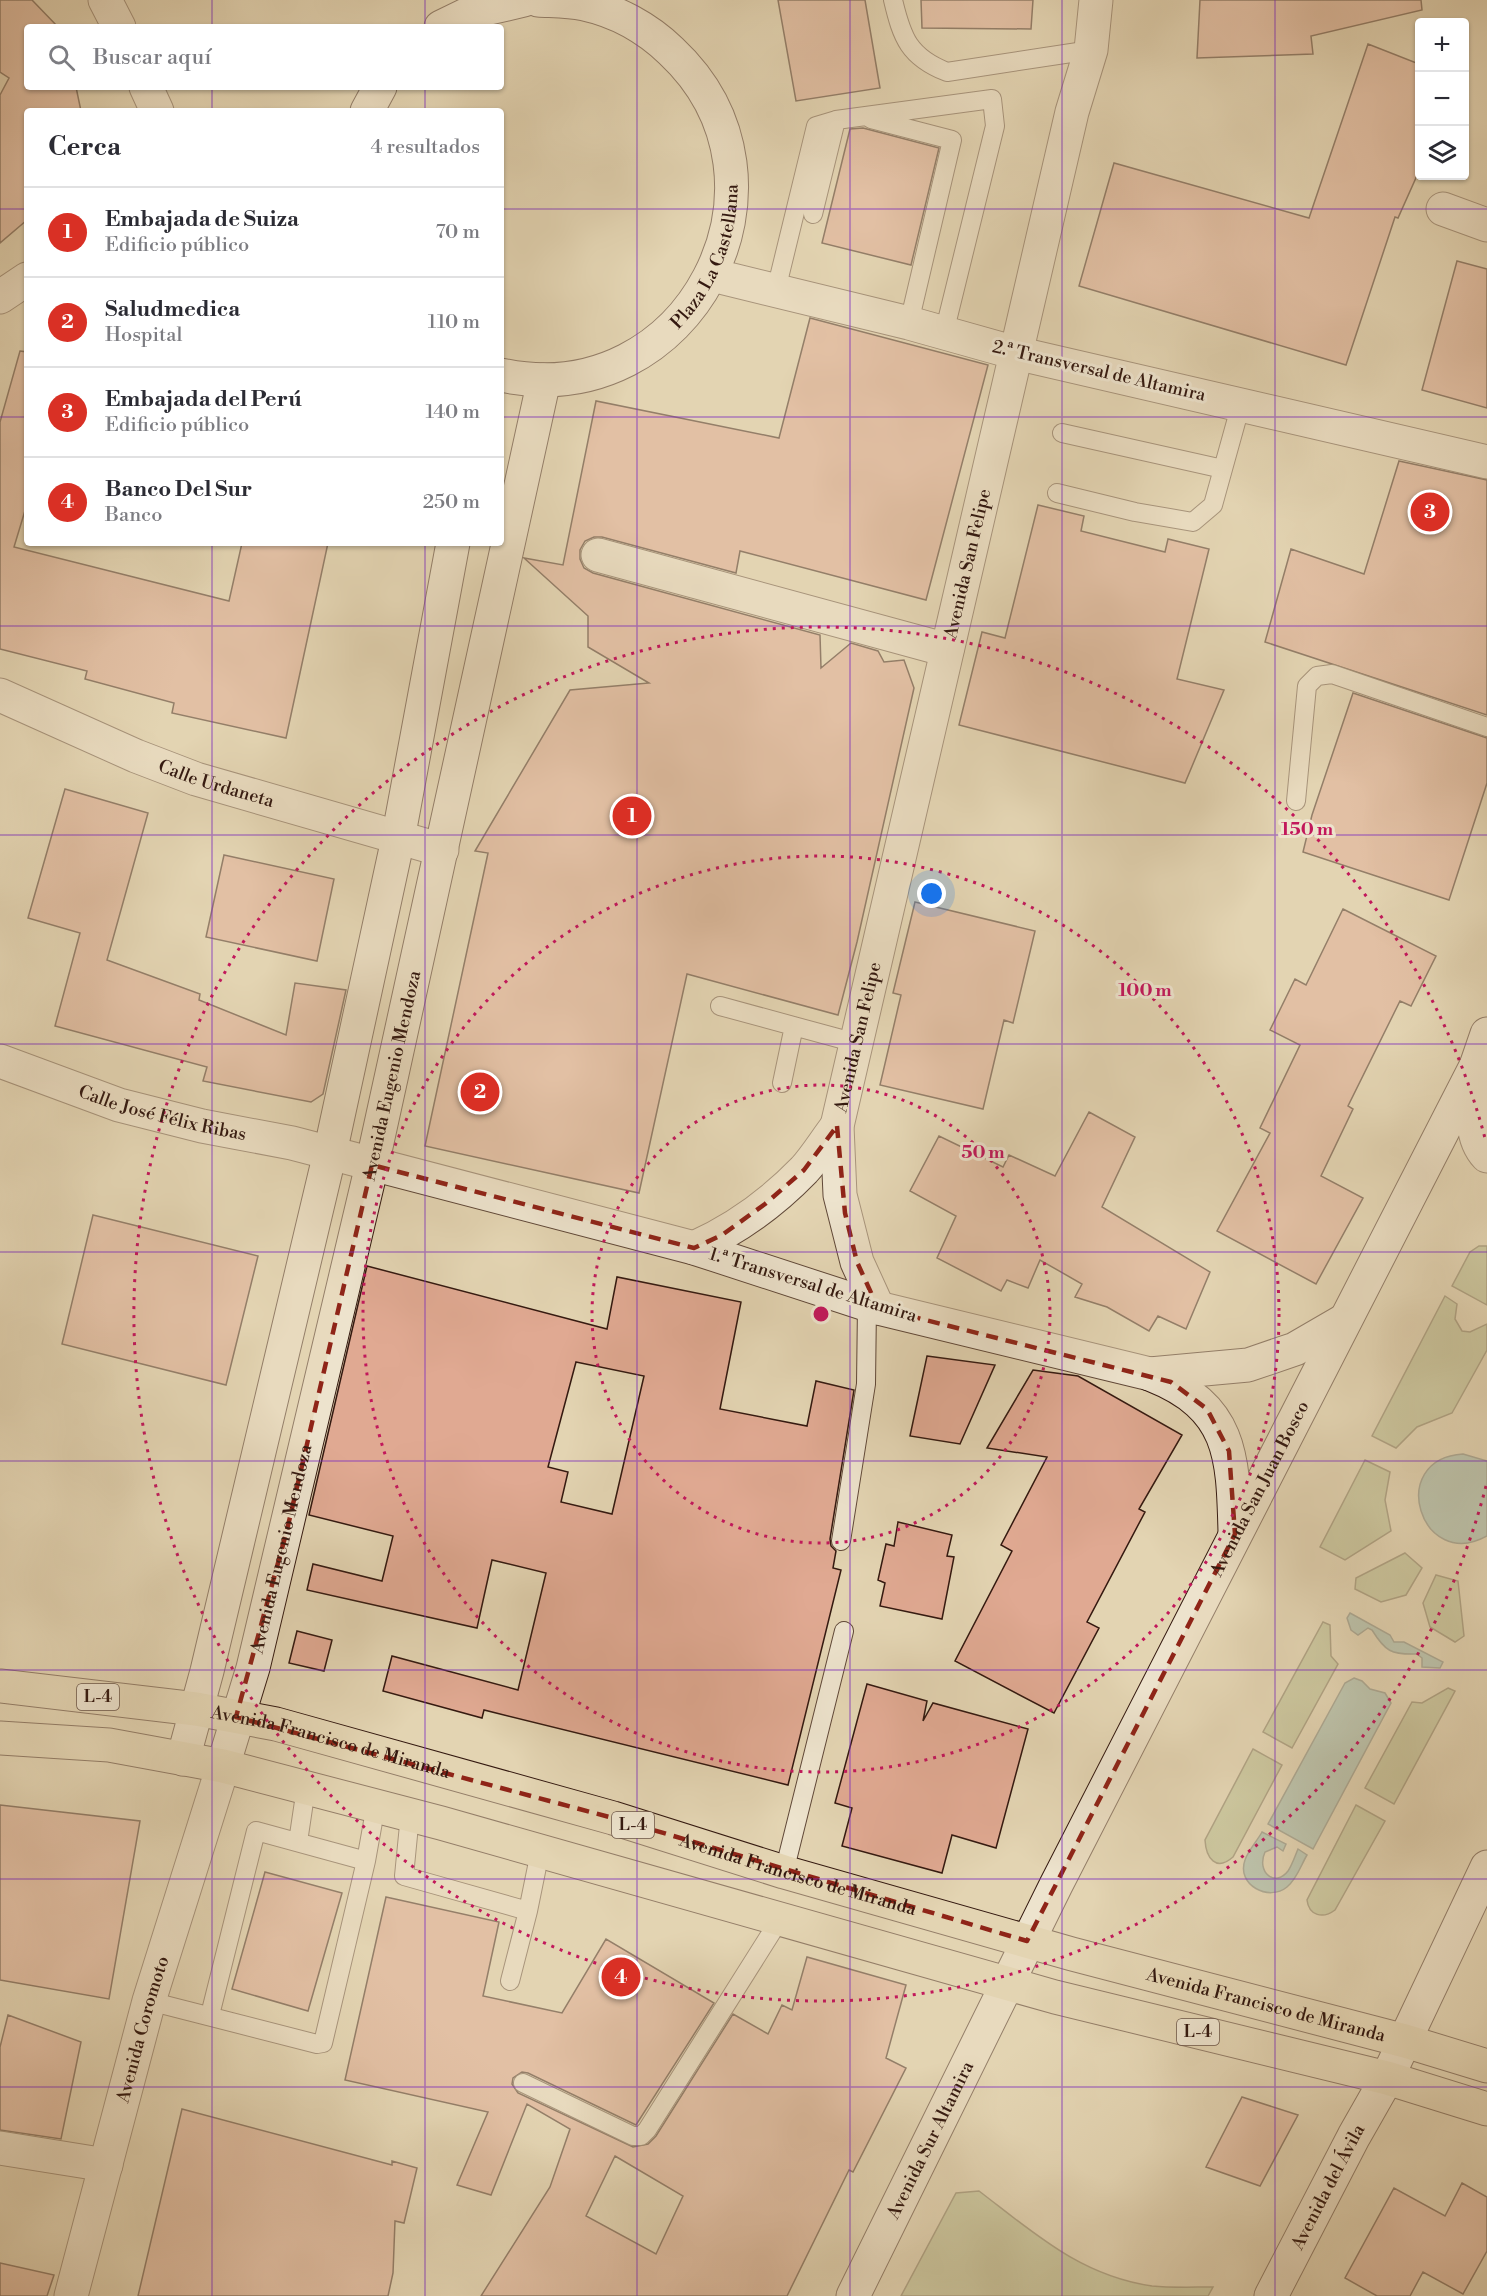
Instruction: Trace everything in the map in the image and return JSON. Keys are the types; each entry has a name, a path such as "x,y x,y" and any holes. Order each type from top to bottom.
{"main road":[{"name":"Avenida Francisco de Miranda","path":"0,1686 196,1709 276,1725 613,1818 784,1872 1027,1941 1487,2066"},
{"name":"L-4","path":"0,1738 109,1746 223,1766 376,1805 1055,1997 1387,2078 1487,2109"}],"street":[{"path":"105,0 117,24"},
{"path":"447,24 472,12 524,0"},
{"name":"Plaza La Castellana","path":"504,375 544,380 574,377 603,370 630,358 656,342 678,323 697,300 712,274 725,239 732,192 730,163 724,135 713,108 693,76 660,41 610,12 582,2 538,0"},
{"name":"Avenida San Felipe","path":"872,1306 857,1262 840,1195 837,1126 1072,112 1091,50 1096,0"},
{"path":"147,90 156,108"},
{"path":"369,108 378,90"},
{"path":"1443,209 1487,225"},
{"name":"2.ª Transversal de Altamira","path":"712,274 909,323 1016,353 1487,462"},
{"path":"0,297 24,281"},
{"name":"Avenida Eugenio Mendoza","path":"223,1766 249,1683 287,1530 372,1165 544,380"},
{"path":"183,1759 330,1153 398,839 452,546"},
{"path":"598,555 947,650"},
{"name":"Calle Urdaneta","path":"0,695 116,747 196,778 398,839 442,850"},
{"name":"Avenida San Juan Bosco","path":"1009,1984 1027,1941 1476,1066 1487,1034"},
{"name":"Calle José Félix Ribas","path":"0,1061 119,1105 330,1153 372,1165"},
{"path":"1476,1066 1474,1127 1478,1146 1487,1156"},
{"name":"Avenida San Felipe","path":"694,1248 722,1235 765,1204 804,1170 837,1126"},
{"name":"1.ª Transversal de Altamira","path":"372,1165 694,1248 872,1306 1150,1374"},
{"path":"1150,1374 1248,1365 1294,1349 1346,1320"},
{"path":"1150,1374 1189,1392 1207,1409 1217,1426 1229,1451 1234,1475 1235,1534"},
{"name":"Avenida Coromoto","path":"72,2296 149,2001 223,1766"},
{"name":"Avenida del Ávila","path":"1271,2296 1354,2136 1387,2078 1487,1867"},
{"name":"Avenida Sur Altamira","path":"853,2296 1009,1984"},
{"path":"0,2148 106,2165"}],"lane":[{"path":"893,0 899,25 913,52 927,64 947,72 1091,50"},
{"path":"776,290 816,126 836,120 992,99 995,126 944,333"},
{"path":"860,117 952,140 909,323"},
{"path":"813,214 836,120"},
{"path":"1057,493 1135,512 1193,522 1213,505 1241,404"},
{"path":"1062,434 1223,469"},
{"path":"1296,801 1307,686 1317,676 1332,674 1487,727"},
{"path":"720,1006 856,1043"},
{"path":"782,1083 794,1026"},
{"path":"841,1541 866,1384 872,1306"},
{"path":"784,1872 844,1631"},
{"path":"298,1842 306,1788"},
{"path":"149,2001 317,2044 323,2043 366,1861 376,1805"},
{"path":"410,1815 404,1876 528,1911"},
{"path":"210,2015 256,1831 366,1861"},
{"path":"510,1981 540,1852"},
{"path":"523,2084 633,2136 641,2136 780,1919"}],"highlighted area":[{"path":"837,1126 845,1213 857,1262 878,1308 1171,1382 1207,1409 1229,1451 1235,1534 1027,1941 613,1818 236,1717 287,1530 372,1165 694,1248 722,1235 765,1204 804,1170"}],"green space":[{"path":"1479,1246 1487,1246 1487,1305 1452,1286 1470,1252"},
{"path":"1445,1296 1457,1304 1455,1319 1462,1331 1470,1332 1487,1324 1487,1350 1452,1413 1417,1427 1396,1448 1372,1436"},
{"path":"1365,1460 1390,1472 1385,1500 1391,1531 1345,1560 1320,1547"},
{"path":"1405,1553 1422,1568 1406,1595 1381,1602 1355,1589 1356,1578"},
{"path":"1436,1575 1458,1581 1464,1636 1455,1642 1430,1627 1423,1603"},
{"path":"1323,1622 1330,1625 1331,1656 1338,1664 1292,1748 1263,1732"},
{"path":"1448,1688 1455,1691 1394,1804 1365,1788 1412,1702 1422,1703"},
{"path":"1253,1749 1282,1765 1233,1857 1217,1863 1207,1852 1205,1840"},
{"path":"1356,1805 1385,1821 1335,1910 1321,1915 1314,1913 1307,1900"},
{"path":"979,2191 1039,2237 1081,2263 1103,2273 1126,2281 1152,2286 1213,2287 1208,2296 901,2296 956,2193"}],"water":[{"path":"1463,1454 1487,1461 1487,1536 1464,1543 1444,1540 1430,1528 1421,1511 1419,1492 1425,1474 1439,1460"},
{"path":"1350,1613 1390,1635 1394,1642 1404,1642 1443,1662 1440,1668 1422,1667 1422,1658 1417,1654 1401,1654 1390,1650 1368,1628 1358,1635 1351,1630 1347,1618"},
{"path":"1354,1678 1362,1681 1370,1689 1385,1693 1391,1703 1313,1849 1268,1824 1345,1683"},
{"path":"1262,1832 1286,1844 1283,1851 1277,1847 1265,1852 1263,1866 1268,1875 1273,1878 1283,1876 1288,1871 1298,1849 1307,1855 1294,1880 1287,1887 1272,1893 1256,1888 1245,1877 1243,1869 1248,1853"}],"building":[{"path":"0,0 32,0 55,24 24,24 24,90 77,90 80,108 24,108 24,223 0,243 0,95 9,78 0,72"},
{"path":"778,0 865,0 880,88 796,101"},
{"path":"921,0 1033,0 1031,29 922,28"},
{"path":"1200,0 1421,0 1422,10 1311,36 1313,54 1197,58"},
{"path":"1368,44 1415,62 1415,180 1398,218 1395,217 1346,365 1079,286 1114,163 1309,218"},
{"path":"863,128 939,148 911,265 822,243 850,129"},
{"path":"1457,261 1487,269 1487,408 1422,390"},
{"path":"810,318 988,365 926,600 740,551 736,573 602,537 594,537 585,541 580,550 580,559 584,568 593,573 820,635 821,668 851,643 878,651 884,662 904,660 914,688 857,942 838,1015 687,974 639,1193 425,1146 488,853 475,851 570,690 649,683 588,647 588,616 524,558 563,565 596,401 779,438"},
{"path":"20,351 24,352 24,514 14,547 229,601 241,546 327,546 286,738 172,713 174,703 85,679 87,671 0,649 0,422"},
{"path":"1399,461 1487,480 1487,715 1265,642 1291,549 1364,574"},
{"path":"1038,505 1084,516 1081,531 1165,552 1168,539 1209,549 1177,679 1224,690 1185,783 959,725 982,632 1005,638"},
{"path":"1353,693 1487,738 1487,783 1449,900 1303,852 1312,815"},
{"path":"65,789 148,813 107,960 200,994 199,1000 286,1035 295,983 346,990 323,1094 311,1102 203,1081 207,1067 55,1026 80,933 28,918"},
{"path":"224,855 334,879 317,961 206,937"},
{"path":"915,902 1035,931 1013,1023 1004,1020 983,1109 880,1085 901,995 893,993"},
{"path":"1343,909 1436,956 1411,1006 1400,1001 1348,1106 1353,1109 1321,1176 1363,1198 1316,1284 1217,1231 1270,1133 1260,1128 1300,1045 1270,1030 1295,979 1306,985"},
{"path":"1089,1112 1135,1137 1102,1207 1210,1272 1186,1329 1158,1316 1149,1331 1107,1307 1075,1297 1082,1284 1040,1260 1028,1288 1007,1280 1001,1291 937,1258 956,1216 910,1191 939,1136 1003,1167 1009,1155 1055,1176"},
{"path":"93,1215 258,1256 226,1385 62,1344"},
{"path":"367,1266 607,1329 617,1277 741,1302 720,1409 807,1426 816,1381 854,1390 830,1539 831,1546 836,1551 833,1568 841,1570 788,1785 484,1710 482,1718 383,1691 392,1656 518,1690 546,1573 492,1560 477,1628 307,1590 313,1564 382,1581 393,1536 309,1515","holes":["576,1362 644,1376 612,1514 561,1502 568,1472 548,1467"]},
{"path":"927,1356 995,1365 960,1444 910,1436"},
{"path":"1033,1370 1078,1376 1182,1435 1139,1509 1145,1512 1087,1622 1099,1628 1054,1713 955,1661 1012,1551 1001,1545 1047,1457 987,1448"},
{"path":"898,1522 952,1535 947,1556 954,1557 942,1619 880,1606 885,1583 878,1580 886,1544 894,1546"},
{"path":"297,1631 332,1640 324,1671 289,1663"},
{"path":"867,1684 927,1701 923,1721 933,1703 1028,1729 996,1848 952,1835 942,1873 842,1846 852,1808 835,1803"},
{"path":"0,1805 140,1821 109,1999 0,1980"},
{"path":"265,1872 342,1893 308,2011 232,1989"},
{"path":"386,1897 499,1922 483,1996 562,2013 606,1939 714,2003 636,2125 528,2073 522,2072 513,2078 512,2084 518,2093 633,2147 648,2144 656,2136 733,2014 768,2034 782,2005 792,2010 807,1957 906,1985 886,2058 906,2068 853,2172 849,2170 787,2296 481,2296 550,2187 570,2129 527,2104 491,2195 457,2185 488,2112 345,2080","holes":["615,2156 683,2196 656,2254 586,2216"]},
{"path":"8,2015 81,2042 61,2139 0,2130 0,2047"},
{"path":"1242,2097 1298,2115 1260,2186 1206,2167"},
{"path":"182,2109 392,2165 392,2161 417,2168 404,2223 395,2221 393,2273 388,2296 138,2296"},
{"path":"1462,2183 1487,2197 1487,2251 1463,2294 1423,2272 1410,2296 1377,2296 1345,2278 1394,2188 1445,2216"},
{"path":"0,2263 54,2275 47,2296 0,2296"}],"place":[{"name":"Embajada del Perú","path":"1430,512"},
{"name":"Embajada de Suiza","path":"632,816"},
{"name":"Saludmedica","path":"480,1092"},
{"name":"Banco Del Sur","path":"621,1977"}]}
